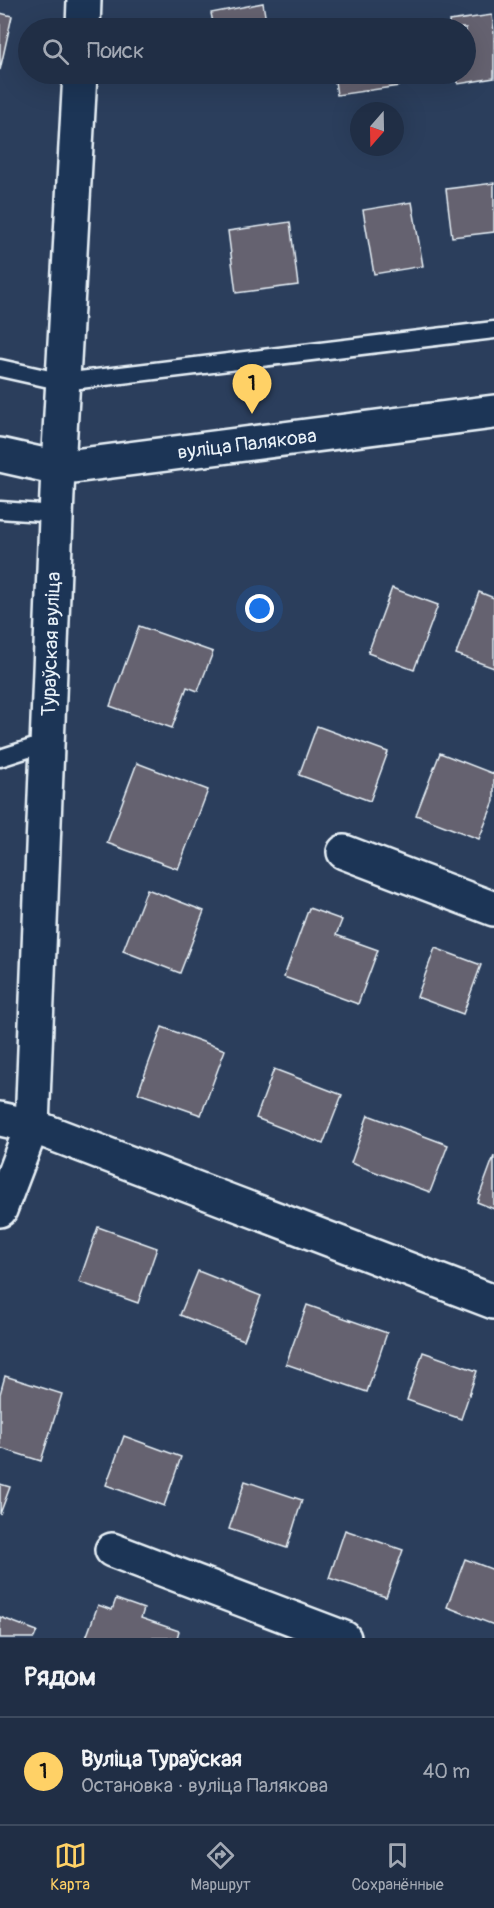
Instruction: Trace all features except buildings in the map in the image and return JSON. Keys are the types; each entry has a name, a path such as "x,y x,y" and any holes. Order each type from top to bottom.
{"street":[{"path":"83,18 84,0"},
{"name":"Тураўская вуліца","path":"0,1210 32,1126 58,468 79,84"},
{"name":"вуліца Палякова","path":"0,455 58,468 494,412"},
{"path":"344,852 494,909"},
{"path":"0,1119 32,1126 494,1302"},
{"path":"112,1550 344,1638"}],"lane":[{"path":"0,368 63,382 494,330"},
{"path":"0,510 56,514"},
{"path":"0,758 47,742"}],"place":[{"name":"Вуліца Тураўская","path":"252,414"}]}
